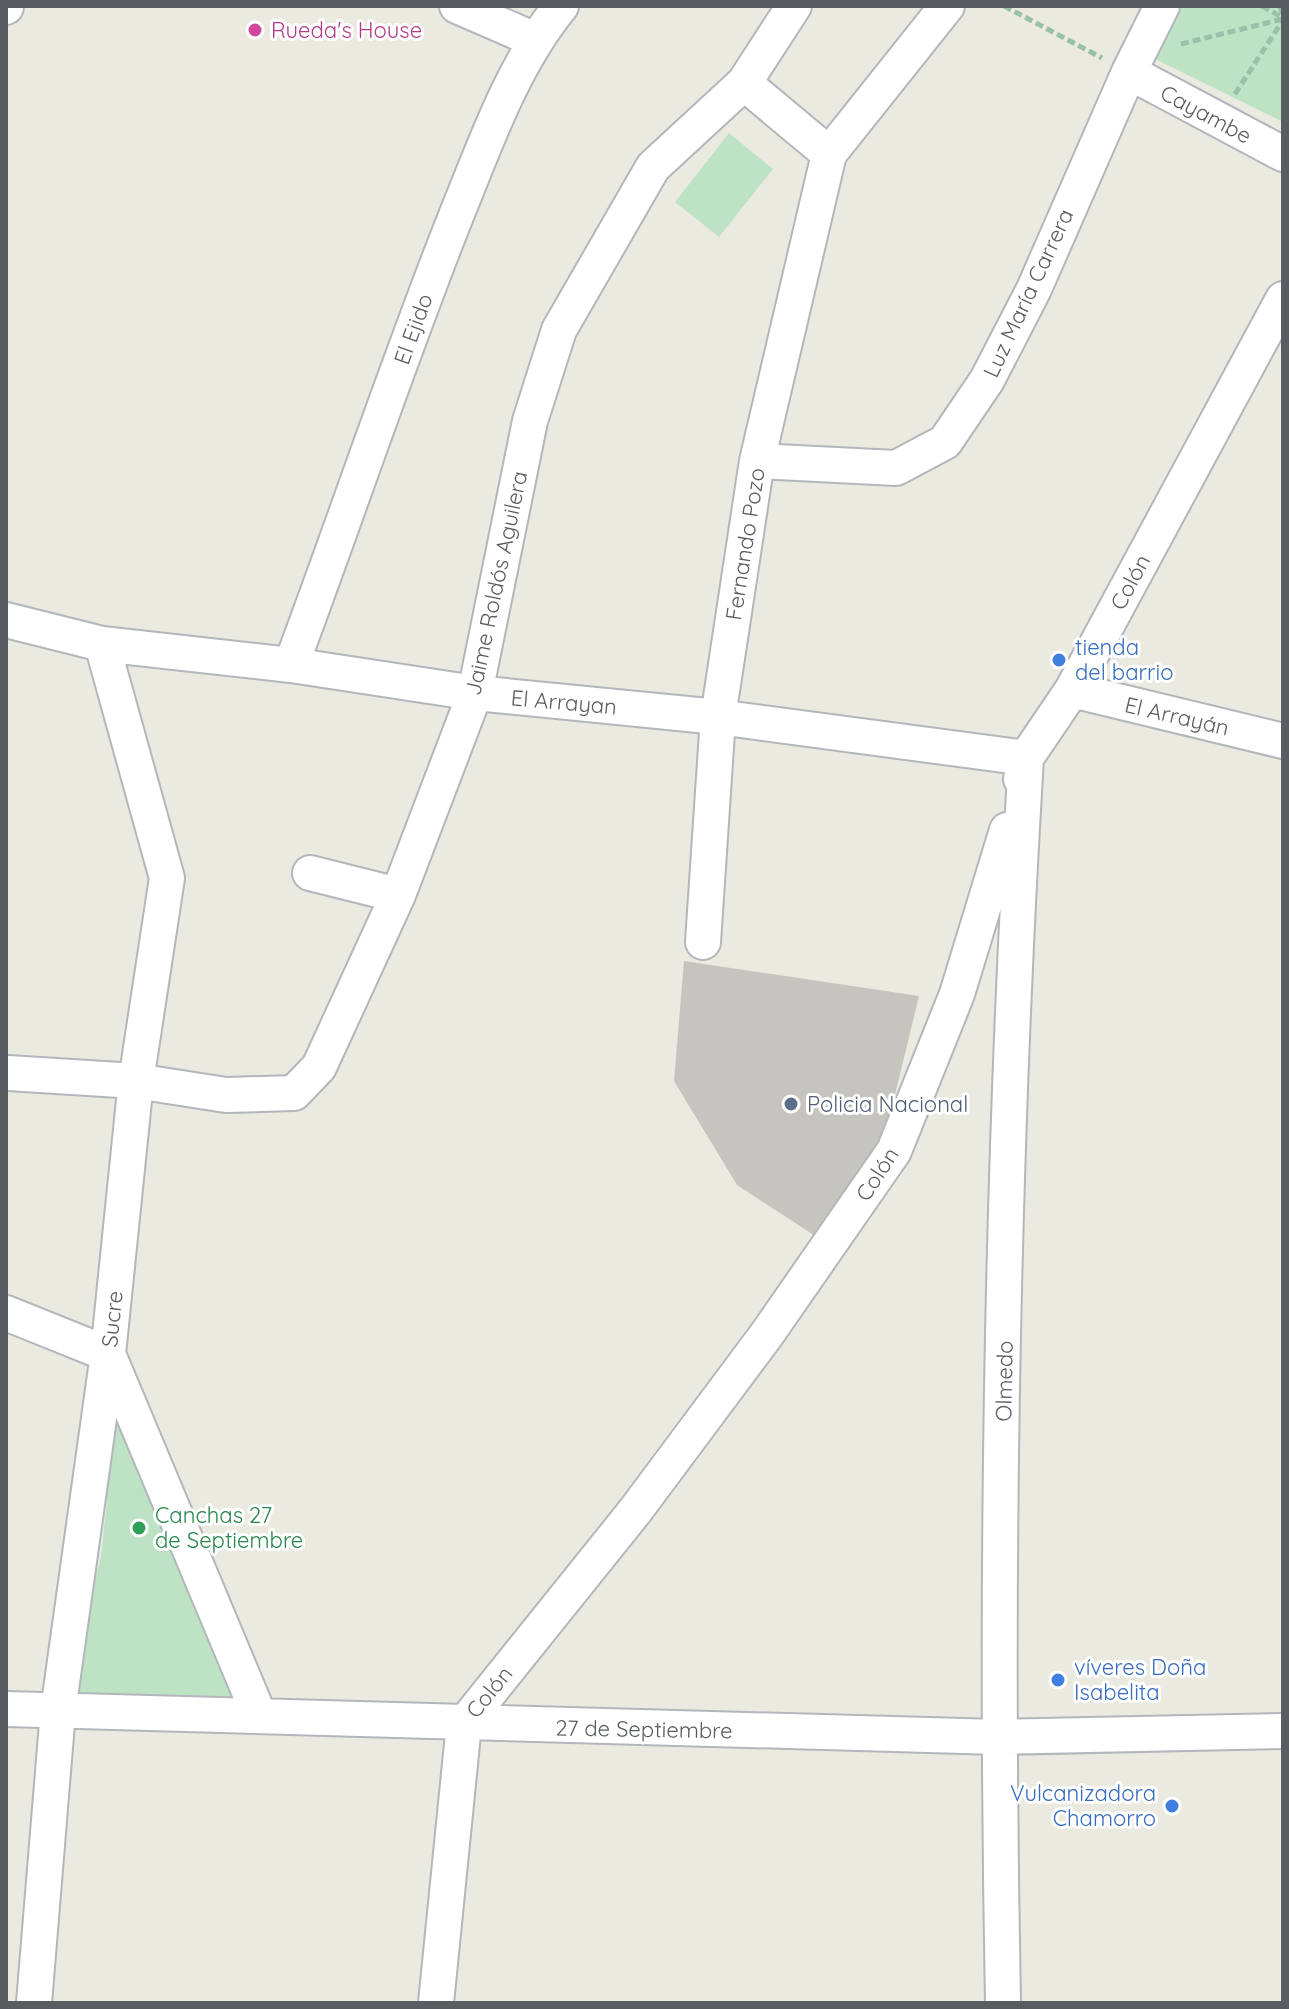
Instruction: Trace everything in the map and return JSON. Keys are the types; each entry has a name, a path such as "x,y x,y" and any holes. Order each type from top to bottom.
{"street":[{"path":"457,6 533,39"},
{"name":"El Ejido","path":"291,665 418,311 476,168 533,39 561,6"},
{"name":"Jaime Roldós Aguilera","path":"8,1073 136,1081 226,1095 294,1093 319,1067 398,895 475,693 530,421 559,330 653,167 744,83 794,6"},
{"name":"Fernando Pozo","path":"703,942 718,717 757,461 829,154 947,6"},
{"name":"Luz María Carrera","path":"757,461 896,468 945,442 987,380 1034,289 1133,64 1162,6"},
{"name":"Cayambe","path":"1133,64 1217,121 1283,154"},
{"path":"744,83 829,154"},
{"name":"Colón","path":"436,2003 464,1724 635,1511 767,1334 894,1151 957,994 997,870 1026,758 1072,690 1283,299"},
{"name":"El Arrayan","path":"6,620 102,644 291,665 475,693 718,717 1026,758"},
{"name":"Sucre","path":"34,2003 58,1711 108,1354 136,1081 167,878 102,644"},
{"name":"El Arrayán","path":"1072,690 1283,741"},
{"name":"Olmedo","path":"1003,2003 998,1737 1011,1006 1026,758"},
{"path":"310,873 398,895"},
{"path":"957,994 1011,1006"},
{"path":"6,1313 108,1354 259,1715"},
{"name":"27 de Septiembre","path":"6,1709 998,1737 1283,1731"}],"path":[{"path":"1004,6 1133,64 1283,18"},
{"path":"1262,6 1283,18"},
{"path":"1217,121 1283,18 1280,6"}],"green space":[{"path":"1178,6 1283,6 1283,122 1149,56"},
{"path":"729,133 773,169 719,237 675,202"},
{"name":"Canchas 27 de Septiembre","path":"110,1377 253,1711 61,1707 101,1557 107,1500"}],"building":[{"name":"Policia Nacional","path":"684,961 919,996 887,1128 815,1236 737,1185 674,1081"}],"place":[{"name":"Rueda's House","path":"255,30"},
{"name":"tienda del barrio","path":"1059,660"},
{"name":"Policia Nacional","path":"791,1104"},
{"name":"Canchas 27 de Septiembre","path":"139,1528"},
{"name":"víveres Doña Isabelita","path":"1058,1680"},
{"name":"Vulcanizadora Chamorro","path":"1172,1806"}]}
